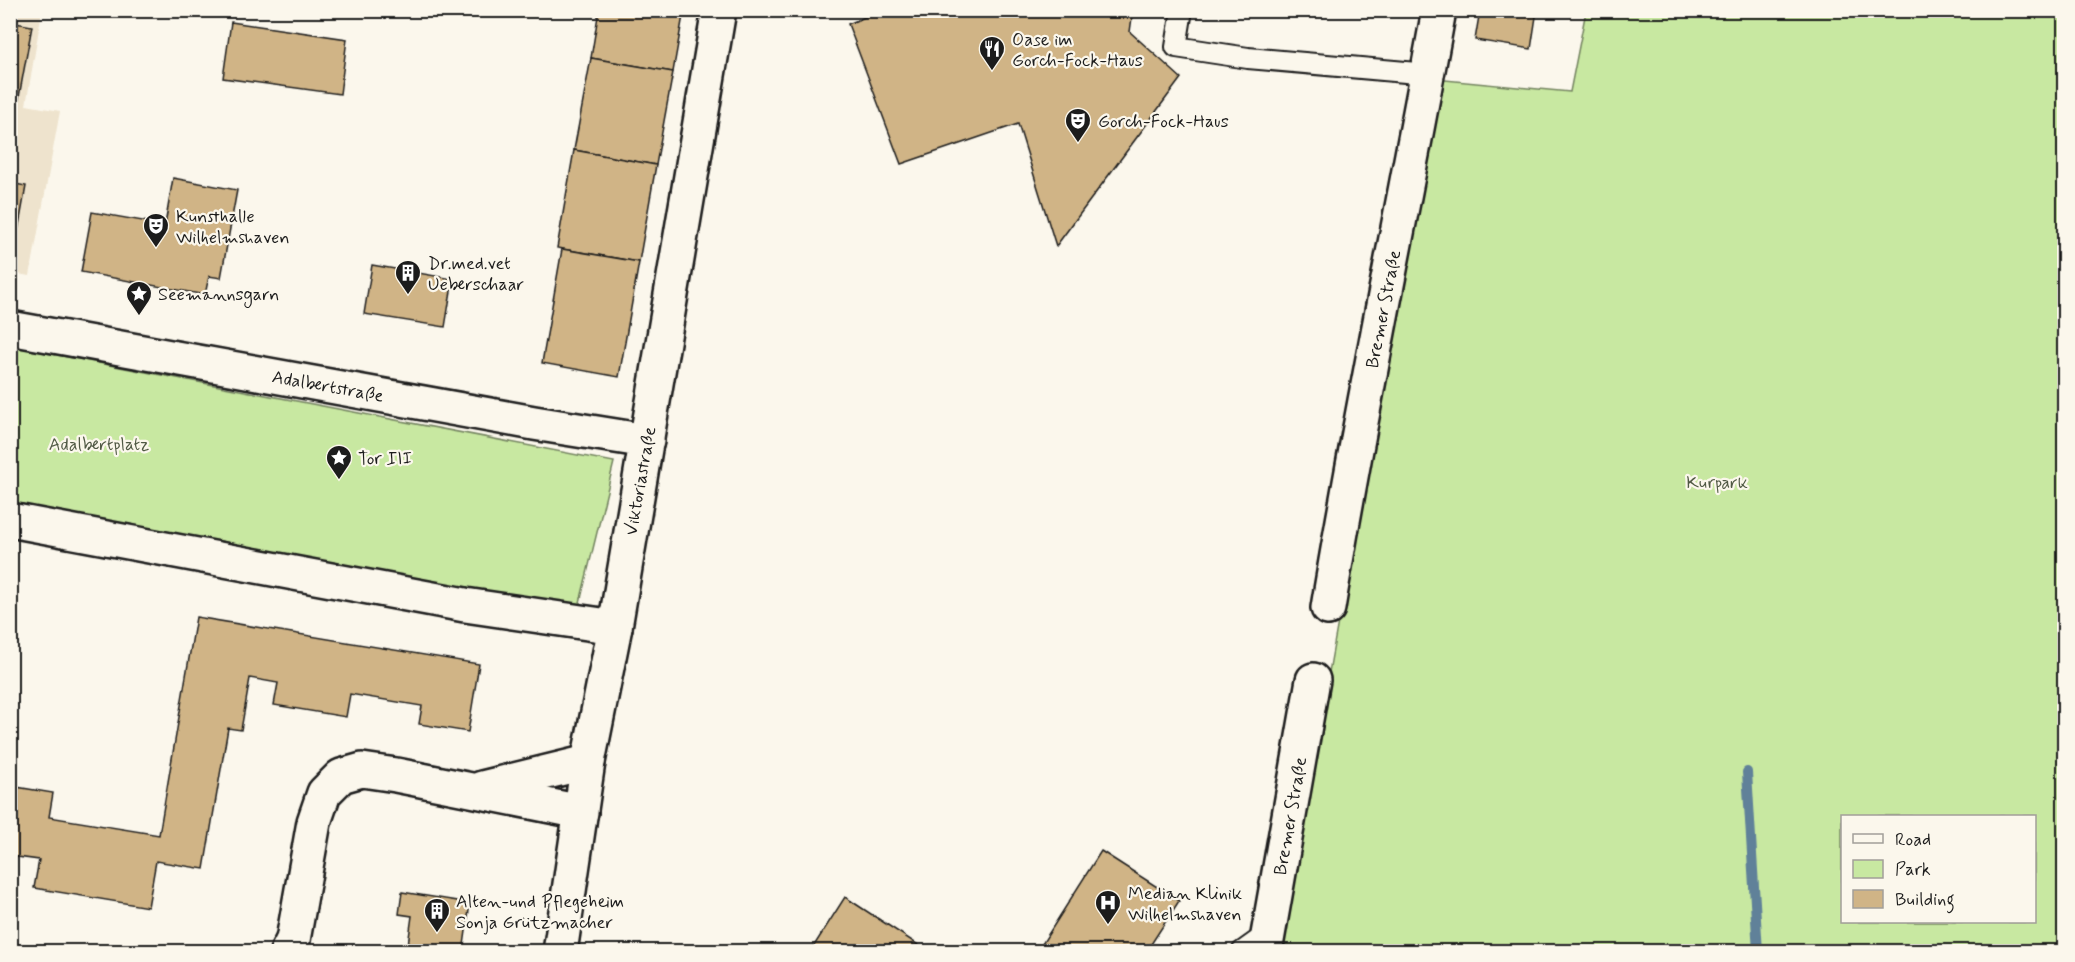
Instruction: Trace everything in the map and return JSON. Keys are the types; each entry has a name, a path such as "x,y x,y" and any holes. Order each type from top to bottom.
{"street":[{"name":"Viktoriastraße","path":"560,951 588,762 615,627 719,10"},
{"name":"Bremer Straße","path":"1328,608 1346,499 1439,10"},
{"name":"Adalbertstraße","path":"10,328 534,423 647,441"},
{"path":"10,520 465,605 615,627"},
{"name":"Bremer Straße","path":"1268,942 1313,680"},
{"path":"474,790 588,762"},
{"path":"287,951 293,940 314,822 324,794 341,776 362,770 581,812"}],"lane":[{"path":"1182,10 1176,47 1248,58 1428,74"},
{"path":"1242,951 1268,942"}],"shaded area":[{"path":"10,11 42,11 26,105 60,111 30,276 11,273"}],"green space":[{"name":"Kurpark","path":"1586,11 2064,11 2064,951 1279,952 1435,79 1570,92"},
{"name":"Adalbertplatz","path":"10,346 614,462 577,615 11,508"}],"building":[{"path":"599,10 684,10 673,72 591,58"},
{"name":"Gorch-Fock-Haus","path":"882,10 1133,10 1130,32 1181,78 1056,246 1018,124 901,164 848,24"},
{"path":"1480,10 1537,10 1531,49 1475,40"},
{"path":"10,22 32,26 10,146"},
{"path":"231,22 347,39 340,94 223,78"},
{"path":"591,58 673,72 656,165 574,150"},
{"path":"574,150 656,165 639,262 557,248"},
{"name":"Kunsthalle Wilhelmshaven","path":"173,178 237,190 221,278 209,276 205,295 81,272 92,212 165,225"},
{"path":"10,183 26,186 14,253 10,253"},
{"path":"562,249 639,262 619,377 542,363"},
{"name":"Dr.med.vet Ueberschaar","path":"372,265 453,279 445,327 364,314"},
{"path":"196,617 479,664 468,732 419,724 422,706 350,694 346,717 274,705 278,683 250,678 241,730 228,728 204,869 156,861 148,907 34,888 39,860 10,856 10,786 53,793 49,817 159,835"},
{"name":"Median Klinik Wilhelmshaven","path":"1101,851 1179,901 1146,952 1037,952"},
{"name":"Alten-und Pflegeheim Sonja Grützmacher","path":"402,892 470,903 463,952 407,952 412,916 399,914"},
{"path":"845,897 929,952 810,952"}],"waterway":[{"path":"1747,772 1758,952"}],"place":[{"name":"Oase im Gorch-Fock-Haus","path":"992,72"},
{"name":"Gorch-Fock-Haus","path":"1078,144"},
{"name":"Kunsthalle Wilhelmshaven","path":"156,249"},
{"name":"Dr.med.vet Ueberschaar","path":"408,296"},
{"name":"Seemannsgarn","path":"139,317"},
{"name":"Tor III","path":"339,481"},
{"name":"Median Klinik Wilhelmshaven","path":"1108,926"},
{"name":"Alten-und Pflegeheim Sonja Grützmacher","path":"437,934"}]}
